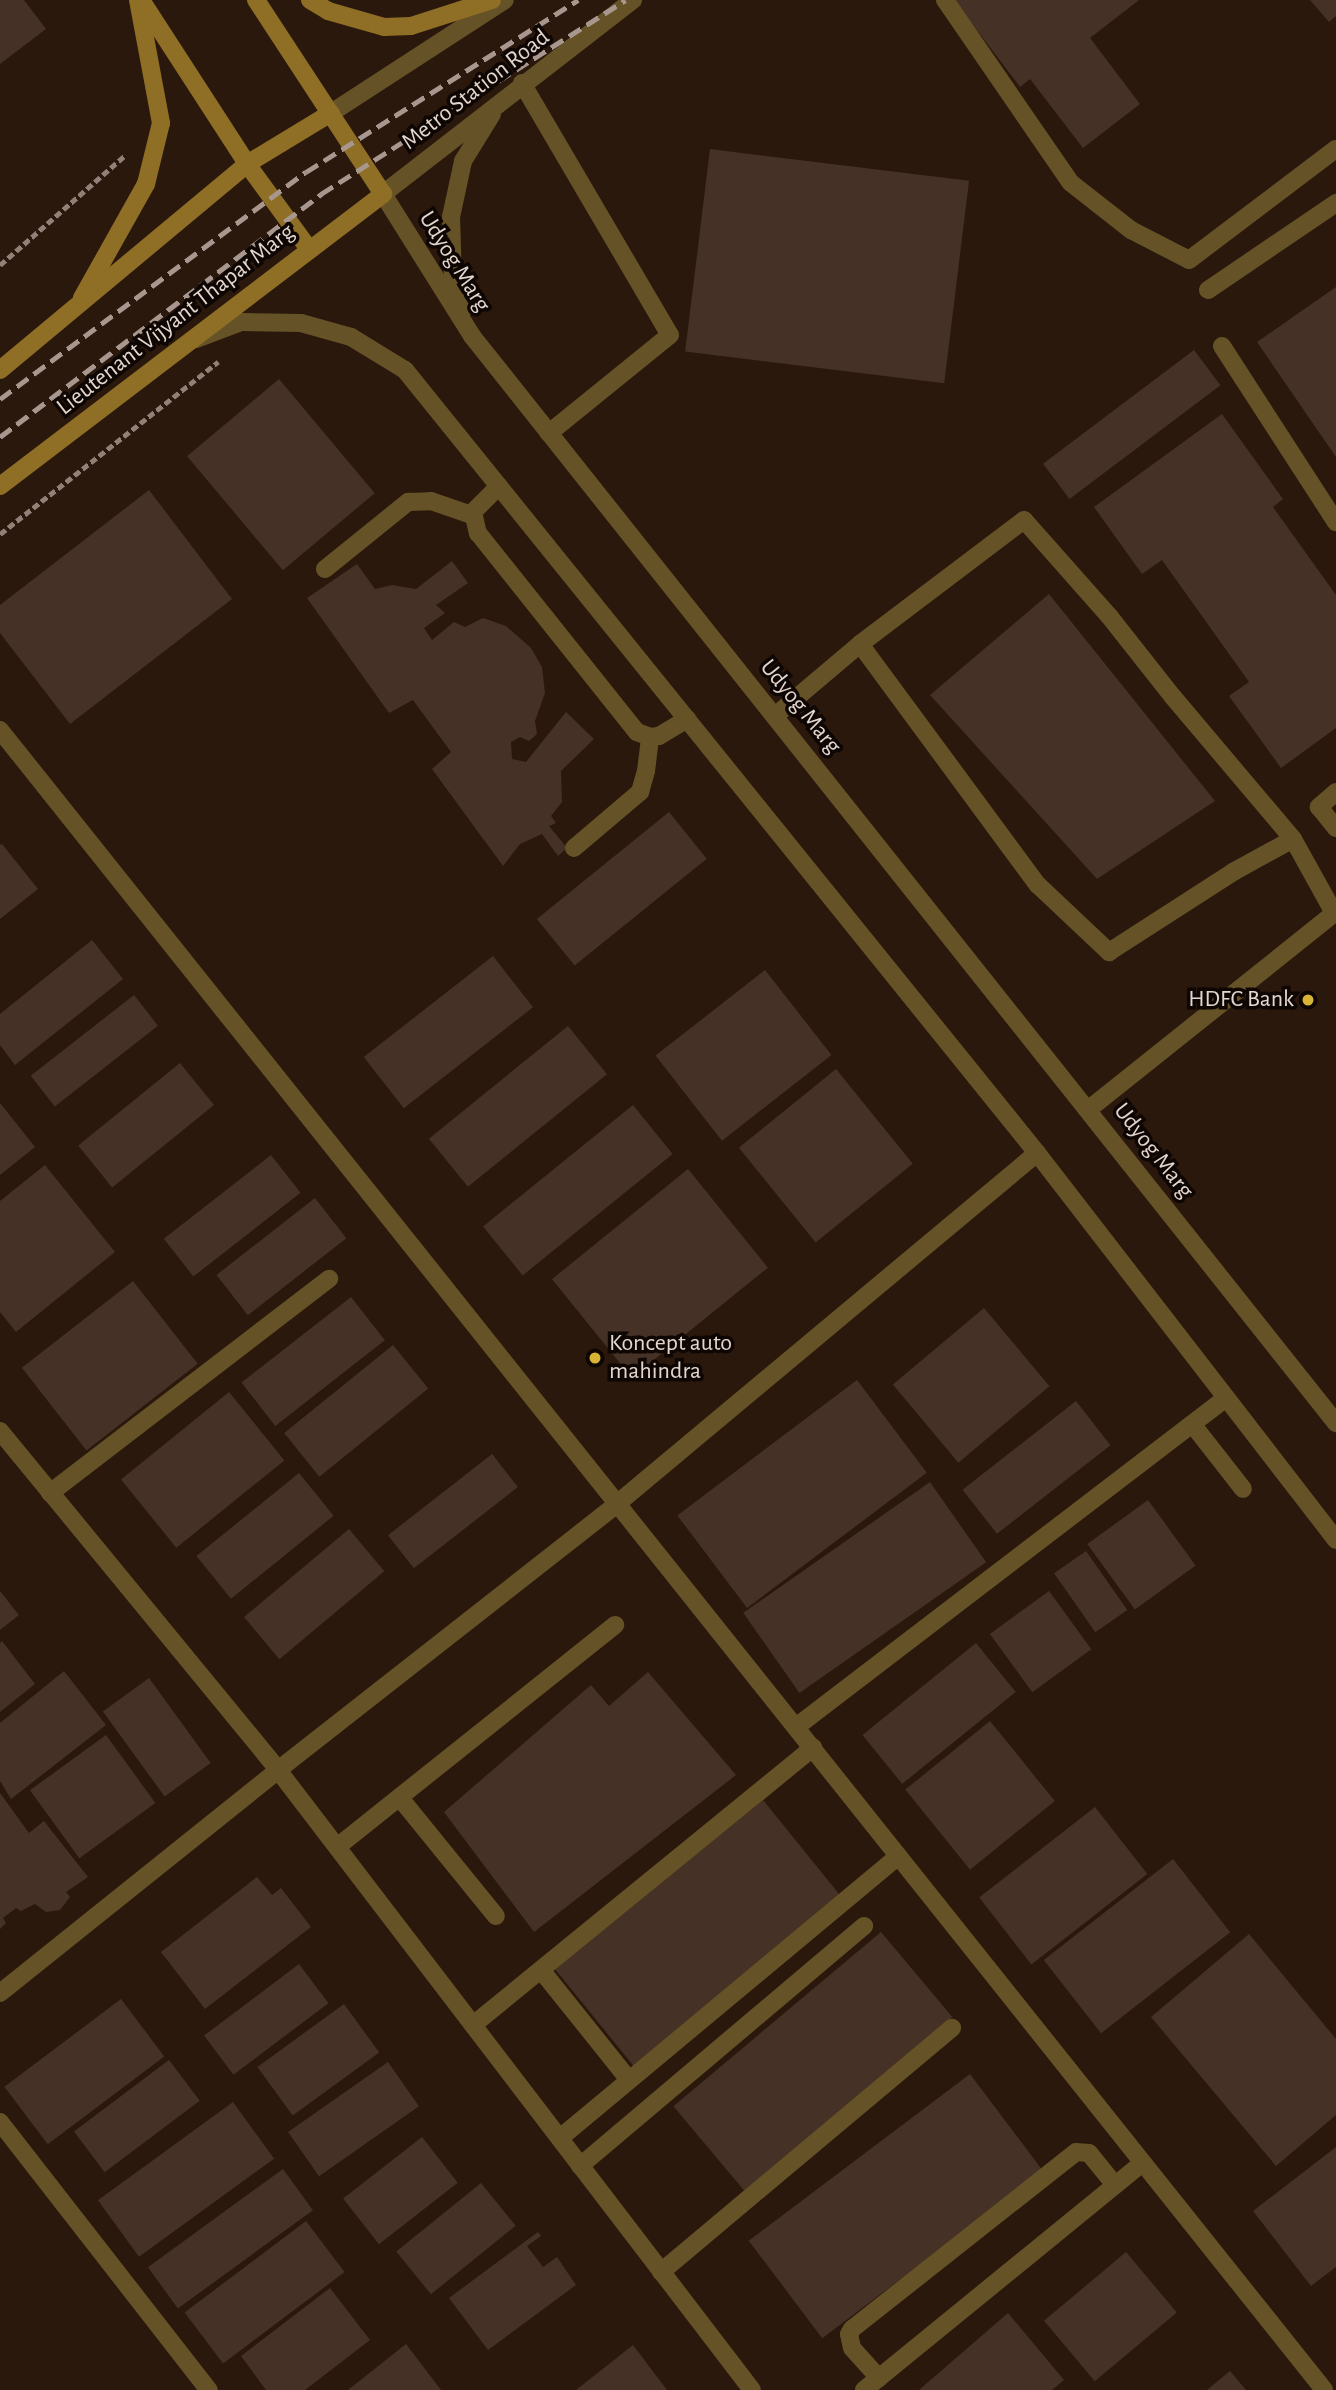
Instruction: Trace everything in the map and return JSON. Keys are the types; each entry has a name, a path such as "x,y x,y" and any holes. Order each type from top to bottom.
{"main road":[{"path":"76,310 146,184 161,122 139,0"},
{"path":"139,0 247,164 309,249"},
{"name":"Udyog Marg","path":"256,0 383,194"},
{"path":"310,0 328,11 384,27 411,26 492,0"},
{"path":"0,370 76,310 247,164 331,113"},
{"name":"Lieutenant Vijyant Thapar Marg","path":"0,486 383,194"}],"street":[{"path":"331,113 505,0"},
{"name":"Metro Station Road","path":"383,194 522,83 633,0"},
{"path":"945,0 1071,183 1131,230 1189,260 1336,149"},
{"path":"522,83 670,335 550,433"},
{"path":"472,336 453,280 451,217 463,162 499,103"},
{"name":"Udyog Marg","path":"383,194 472,336 776,715 1336,1423"},
{"path":"1209,290 1336,203"},
{"path":"188,342 241,322 301,323 351,337 405,370 1037,1153 1336,1540"},
{"path":"1222,346 1336,522"},
{"path":"499,486 477,504 472,515 478,533 637,732 650,737 664,735 687,719"},
{"path":"326,569 408,502 431,501 472,515"},
{"path":"776,715 860,644 1024,520 1109,616 1172,697 1293,839 1335,913 1089,1109"},
{"path":"860,644 1038,885 1109,953 1233,872 1293,839"},
{"path":"0,730 1324,2390"},
{"path":"574,848 634,800 640,792 646,771 650,737"},
{"path":"1336,792 1319,807 1336,828"},
{"path":"0,1993 618,1503 1037,1153"},
{"path":"50,1493 329,1279"},
{"path":"796,1727 1226,1398"},
{"path":"1193,1425 1243,1489"},
{"path":"0,1431 278,1770 752,2390"},
{"path":"337,1847 615,1625"},
{"path":"473,2025 813,1748"},
{"path":"400,1798 496,1916"},
{"path":"560,2138 898,1856"},
{"path":"580,2166 864,1926"},
{"path":"541,1970 629,2080"},
{"path":"661,2272 952,2028"},
{"path":"0,2122 209,2390"},
{"path":"879,2378 852,2348 849,2334 852,2329 1076,2152 1088,2153 1115,2185"},
{"path":"864,2390 1142,2163"}],"path":[{"path":"0,265 161,122"},
{"path":"0,534 225,356"}],"building":[{"path":"0,0 24,0 46,29 0,64"},
{"path":"954,0 1139,0 1090,38 1140,104 1083,148 1030,79 1020,87"},
{"path":"1310,0 1336,0 1336,16 1329,22"},
{"path":"710,149 969,181 944,383 685,351"},
{"path":"1336,287 1336,457 1257,342"},
{"path":"1194,350 1220,385 1070,499 1043,464"},
{"path":"279,379 375,493 283,570 187,456"},
{"path":"1222,414 1283,499 1273,507 1336,595 1336,728 1281,768 1229,696 1249,682 1162,560 1142,574 1094,507"},
{"path":"149,490 232,599 70,724 0,633 0,605"},
{"path":"452,561 468,583 436,605 445,613 424,628 432,640 454,622 465,627 483,618 506,626 531,648 542,667 545,693 535,721 537,734 529,741 520,737 511,742 512,759 526,762 566,712 594,739 561,771 562,802 551,816 556,823 549,826 567,848 558,856 542,834 520,844 503,866 432,769 451,752 413,700 389,713 307,598 357,564 375,589 392,585 416,589"},
{"path":"1049,594 1215,801 1097,879 930,695"},
{"path":"669,812 707,859 575,966 537,919"},
{"path":"2,844 38,889 0,919 0,845"},
{"path":"92,940 123,979 15,1065 0,1045 0,1014"},
{"path":"493,956 533,1007 404,1108 364,1057"},
{"path":"765,970 831,1055 722,1141 655,1056"},
{"path":"134,995 158,1026 55,1106 31,1076"},
{"path":"568,1026 607,1074 468,1187 429,1139"},
{"path":"180,1063 214,1105 112,1187 78,1145"},
{"path":"836,1069 913,1164 816,1242 739,1148"},
{"path":"0,1103 35,1147 0,1175"},
{"path":"633,1105 673,1154 523,1275 483,1226"},
{"path":"271,1155 301,1193 193,1277 164,1239"},
{"path":"45,1165 115,1252 16,1332 0,1312 0,1201"},
{"path":"688,1169 768,1268 632,1378 552,1279"},
{"path":"315,1198 346,1238 248,1315 216,1275"},
{"path":"133,1281 198,1364 87,1451 22,1368"},
{"path":"351,1297 385,1340 275,1426 241,1383"},
{"path":"984,1308 1050,1386 958,1463 893,1384"},
{"path":"393,1345 428,1389 319,1477 284,1433"},
{"path":"857,1380 927,1473 747,1608 677,1515"},
{"path":"229,1392 284,1460 176,1548 121,1479"},
{"path":"1076,1401 1110,1445 997,1534 963,1490"},
{"path":"492,1454 518,1487 414,1568 388,1535"},
{"path":"299,1473 334,1516 231,1599 196,1556"},
{"path":"930,1482 986,1562 799,1693 743,1613"},
{"path":"1148,1500 1196,1566 1135,1610 1087,1544"},
{"path":"349,1529 384,1571 279,1659 244,1617"},
{"path":"1086,1551 1127,1610 1095,1632 1054,1573"},
{"path":"0,1591 19,1615 0,1630"},
{"path":"1049,1591 1091,1649 1032,1692 990,1634"},
{"path":"2,1641 35,1684 0,1712 0,1643"},
{"path":"976,1643 1016,1692 902,1784 863,1735"},
{"path":"64,1671 106,1725 11,1799 0,1781 0,1723"},
{"path":"648,1672 736,1775 534,1932 444,1812 591,1685 609,1706"},
{"path":"149,1678 211,1763 165,1796 103,1712"},
{"path":"990,1721 1055,1801 970,1870 905,1790"},
{"path":"106,1735 155,1803 79,1858 30,1790"},
{"path":"0,1793 29,1833 44,1821 88,1877 66,1892 70,1897 60,1910 46,1912 35,1904 21,1911 16,1908 3,1918 6,1923 0,1929"},
{"path":"763,1800 843,1899 635,2067 555,1969"},
{"path":"1095,1807 1147,1874 1031,1964 979,1898"},
{"path":"1173,1859 1230,1932 1101,2033 1044,1960"},
{"path":"257,1877 272,1895 281,1888 311,1927 205,2009 161,1952"},
{"path":"881,1932 952,2017 745,2191 673,2106"},
{"path":"1249,1934 1336,2039 1336,2115 1276,2166 1151,2017"},
{"path":"299,1964 328,2003 233,2075 204,2036"},
{"path":"121,1999 164,2057 48,2144 4,2087"},
{"path":"344,2004 379,2053 293,2115 257,2067"},
{"path":"169,2060 200,2101 105,2172 74,2132"},
{"path":"388,2062 419,2106 319,2176 288,2132"},
{"path":"970,2074 1043,2171 822,2338 749,2241"},
{"path":"233,2102 274,2159 139,2257 98,2200"},
{"path":"422,2137 458,2183 379,2244 343,2199"},
{"path":"1336,2147 1336,2267 1311,2286 1253,2211"},
{"path":"283,2169 313,2210 178,2308 148,2267"},
{"path":"481,2183 516,2226 431,2294 396,2252"},
{"path":"306,2221 345,2272 223,2364 185,2312"},
{"path":"538,2232 541,2236 527,2246 543,2267 557,2257 576,2285 488,2350 449,2298"},
{"path":"1126,2252 1177,2313 1095,2381 1044,2321"},
{"path":"330,2288 370,2340 305,2390 266,2390 241,2356"},
{"path":"1008,2313 1064,2380 1052,2390 919,2390"},
{"path":"406,2344 441,2390 348,2390"},
{"path":"633,2345 667,2390 576,2390"},
{"path":"1230,2371 1246,2390 1207,2390"}],"railway":[{"path":"0,399 306,172 578,0"},
{"path":"0,437 321,194 625,0"}],"place":[{"name":"HDFC Bank","path":"1308,1000"},
{"name":"Koncept auto mahindra","path":"595,1358"}]}
